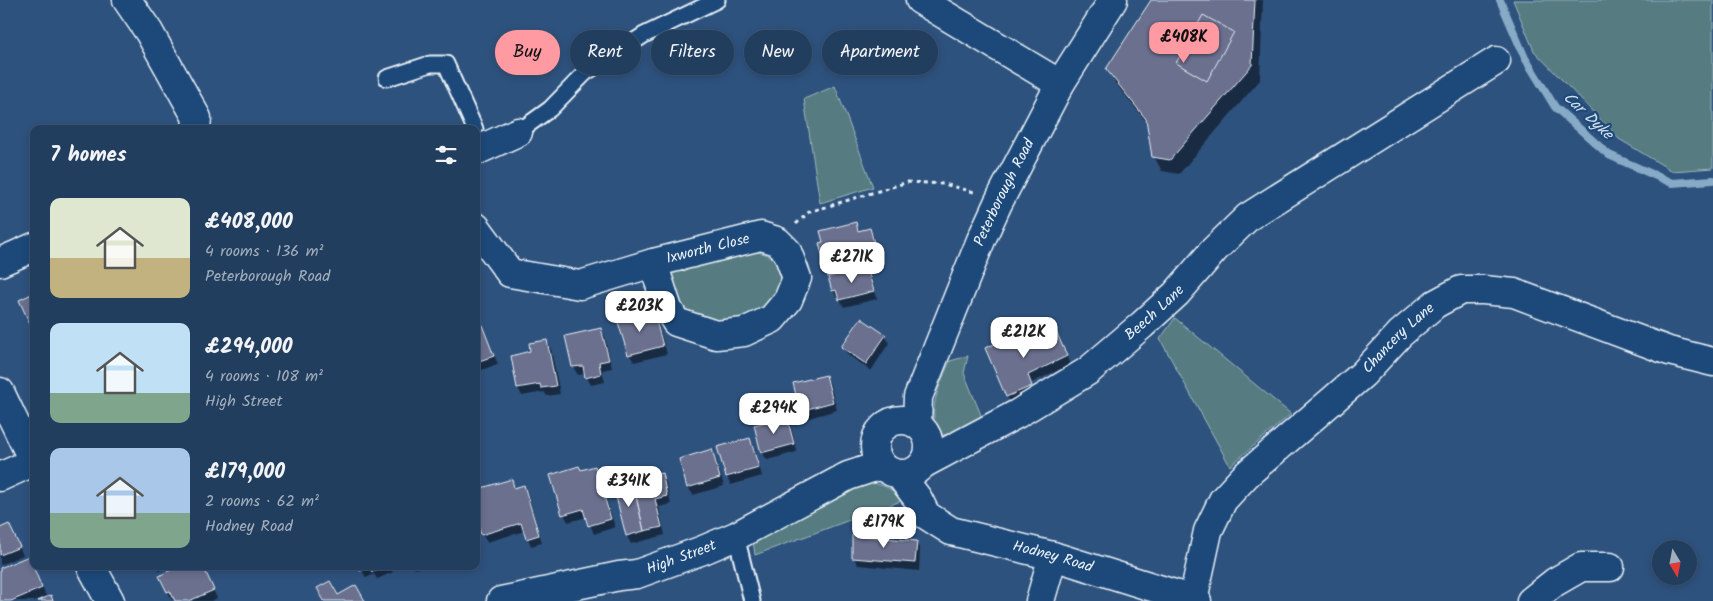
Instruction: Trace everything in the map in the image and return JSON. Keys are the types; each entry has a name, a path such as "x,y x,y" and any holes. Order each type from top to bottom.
{"street":[{"path":"127,0 149,32 197,118 196,125"},
{"path":"920,0 1060,84"},
{"name":"Peterborough Road","path":"911,414 981,240 998,203 1060,84 1113,0"},
{"name":"Beech Lane","path":"904,462 956,448 1088,371 1109,342 1142,326 1176,294 1214,250 1248,217 1496,61"},
{"path":"480,140 518,132"},
{"name":"Ixworth Close","path":"480,232 510,273 580,285 653,263 761,236 777,241 787,250 798,278 788,300 772,319 744,332 716,335 676,322 668,308 653,263"},
{"path":"0,262 30,249"},
{"name":"Chancery Lane","path":"1195,600 1208,531 1223,500 1246,474 1363,374 1400,334 1435,304 1461,290 1514,293 1669,351 1713,362"},
{"path":"0,392 30,454"},
{"path":"911,414 926,434 904,462 874,443 878,433 886,424 911,414"},
{"name":"Hodney Road","path":"904,462 926,515 951,530 1052,556 1195,600"},
{"name":"High Street","path":"501,601 620,576 638,574 736,536 848,476 904,462"},
{"path":"0,477 30,464"},
{"path":"1040,601 1052,556"},
{"path":"1531,601 1555,582 1581,567 1610,567"},
{"path":"93,570 110,601"}],"lane":[{"path":"518,132 550,109 585,73 644,35 717,0"},
{"path":"387,78 430,64 446,64 472,125"},
{"path":"736,536 752,601"}],"path":[{"path":"777,241 809,212 908,182 944,184 973,192 998,203"}],"green space":[{"path":"1513,0 1713,0 1713,168 1672,171 1619,139 1534,51"},
{"path":"835,86 873,187 820,203 804,99"},
{"path":"754,251 772,257 780,269 785,282 776,303 752,320 721,326 678,312 671,295 672,272"},
{"path":"1175,318 1291,414 1230,466 1160,339"},
{"path":"968,356 964,373 983,420 956,433 943,435 937,428 934,419 934,409 939,388 950,361"},
{"path":"866,482 890,489 901,501 755,555 753,540 854,486"}],"building":[{"path":"1151,0 1255,0 1252,65 1170,160 1152,157 1146,119 1106,69"},
{"path":"1203,15 1234,32 1207,81 1176,63"},
{"path":"856,222 858,231 870,228 877,253 851,260 854,270 828,277 819,243 823,242 820,231"},
{"path":"867,267 874,291 839,300 836,290 832,291 828,277"},
{"path":"30,295 30,324 19,300"},
{"path":"637,313 638,317 654,313 663,346 628,355 617,319"},
{"path":"861,318 886,335 866,364 841,347"},
{"path":"482,325 494,356 480,361 480,326"},
{"path":"1054,327 1067,356 1028,375 1032,386 1006,397 985,348 1013,336 1017,344"},
{"path":"601,328 609,360 599,362 601,374 585,378 583,366 572,367 565,336"},
{"path":"547,340 556,386 541,388 540,384 517,388 511,356 530,351 529,343"},
{"path":"826,375 833,402 800,411 793,383"},
{"path":"787,417 794,444 761,453 754,425"},
{"path":"750,438 759,468 726,477 717,447"},
{"path":"712,449 720,478 687,488 679,459"},
{"path":"579,466 581,470 595,466 611,519 588,526 583,509 562,515 550,475"},
{"path":"662,473 667,496 655,499 662,527 644,531 632,480"},
{"path":"512,479 514,488 524,485 539,535 526,539 521,523 481,535 480,488"},
{"path":"632,480 644,531 626,536 613,485"},
{"path":"9,524 20,547 0,555 0,528"},
{"path":"852,535 917,541 915,563 852,558"},
{"path":"29,556 30,570 35,570 42,588 11,601 0,601 0,568"},
{"path":"170,570 205,570 214,590 189,601 175,601 170,591 167,592 159,576"},
{"path":"330,581 338,595 356,585 365,601 324,601 317,588"},
{"path":"51,595 53,601 38,601"}],"waterway":[{"name":"Car Dyke","path":"1500,0 1525,58 1555,107 1609,155 1672,183 1713,180"}]}
